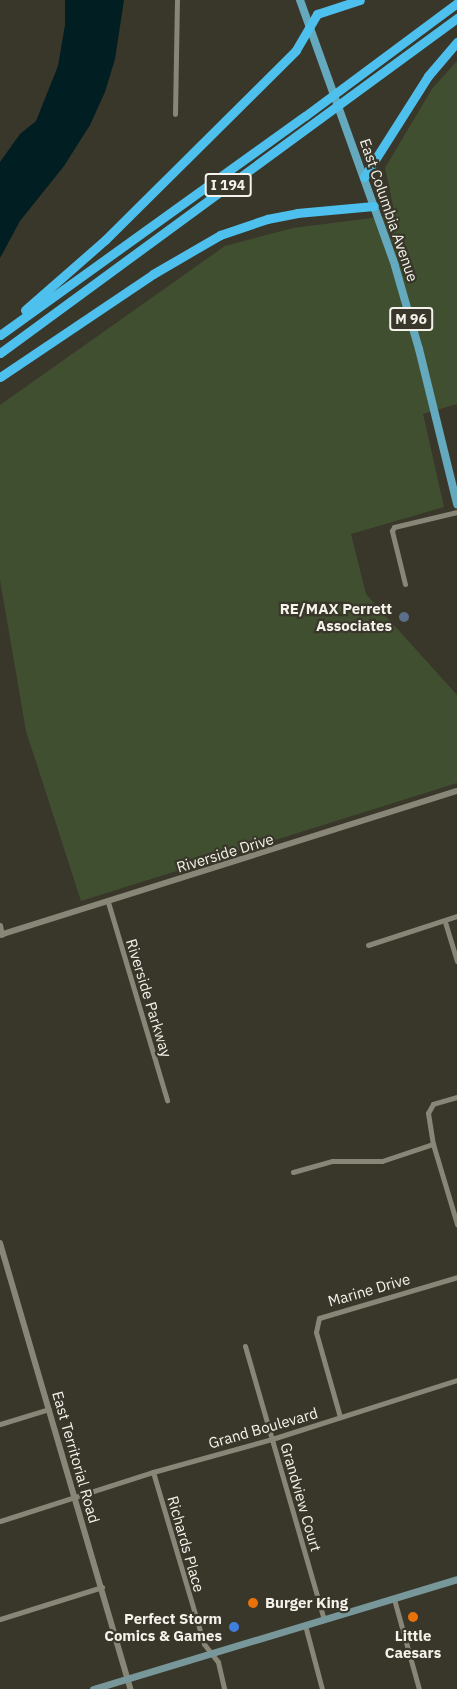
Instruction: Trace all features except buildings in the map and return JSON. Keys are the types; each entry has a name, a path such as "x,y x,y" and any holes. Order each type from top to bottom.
{"highway":[{"path":"0,333 105,240 296,50 317,14 360,0"},
{"name":"I 194","path":"0,333 296,123 457,3"},
{"name":"I 194","path":"0,352 457,18"},
{"path":"364,177 428,76 457,42"},
{"path":"0,377 153,274 220,235 267,219 297,213 374,206"}],"main road":[{"name":"East Columbia Avenue","path":"300,0 395,266 419,349 457,504"},
{"path":"93,1689 457,1579"}],"street":[{"path":"175,114 177,0"},
{"path":"405,584 392,531 394,526 457,512"},
{"name":"Riverside Drive","path":"1,935 457,791"},
{"name":"Riverside Parkway","path":"108,902 167,1100"},
{"path":"368,945 445,922 457,916"},
{"path":"445,922 457,961"},
{"path":"0,925 1,935"},
{"path":"457,1097 436,1103 430,1107 428,1113 433,1144 457,1224"},
{"path":"293,1172 332,1161 382,1161 433,1144"},
{"name":"East Territorial Road","path":"0,1244 130,1689"},
{"name":"Marine Drive","path":"340,1418 318,1340 319,1318 457,1277"},
{"name":"Grandview Court","path":"245,1346 324,1620"},
{"name":"Grand Boulevard","path":"0,1521 153,1472 272,1439 457,1380"},
{"path":"0,1424 49,1409"},
{"name":"Richards Place","path":"153,1472 204,1644 213,1654 224,1689"},
{"path":"0,1619 102,1587"},
{"path":"394,1599 418,1689"},
{"path":"305,1626 322,1689"}],"green space":[{"path":"457,61 457,404 423,414 444,507 351,534 366,594 457,695 457,783 81,901 26,731 0,580 0,405 225,246 293,228 395,215 385,168 432,89"}],"water":[{"path":"65,0 124,0 115,59 105,92 90,125 64,166 20,221 0,258 0,162 20,134 36,121 58,66 65,25"}],"place":[{"name":"RE/MAX Perrett Associates","path":"404,617"},
{"name":"Burger King","path":"253,1603"},
{"name":"Little Caesars","path":"413,1617"},
{"name":"Perfect Storm Comics & Games","path":"234,1627"}]}
